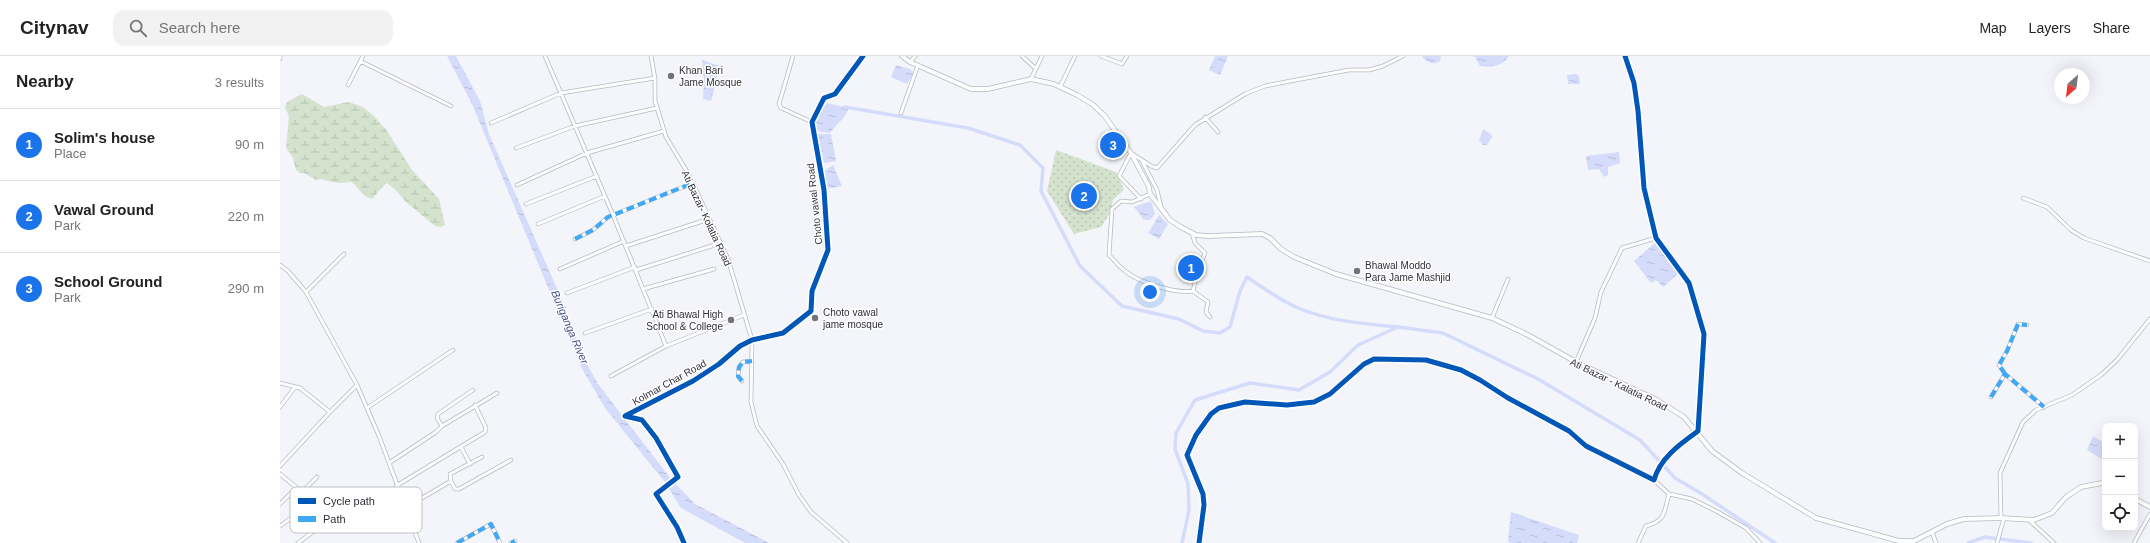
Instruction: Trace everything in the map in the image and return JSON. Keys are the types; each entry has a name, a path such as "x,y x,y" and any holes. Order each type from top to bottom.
{"main road":[{"path":"902,56 910,62 971,89 988,89 1031,79 1060,87 1092,104 1104,115 1131,153"},
{"name":"Ati Bazar - Kalatia Road","path":"1131,153 1149,187 1150,194 1162,211 1170,220 1192,233 1208,236 1262,234 1270,238 1281,249 1294,257 1336,274 1492,318 1528,335 1576,362 1657,400 1684,417 1698,431 1712,451 1742,473 1816,518 1899,541 1914,541 1947,524 1964,519 2003,518 2030,521 2052,513 2066,497 2081,487 2102,483"},
{"path":"2138,501 2150,507"}],"street":[{"path":"348,86 363,56"},
{"path":"545,56 614,215 666,346"},
{"name":"Ati Bazar- Kolatia Road","path":"650,56 655,78 655,101 664,131 693,183 728,259 752,340 751,402 757,426 783,464 799,495 811,512 847,543"},
{"path":"793,56 779,104 781,108 812,122 824,98 835,94 863,56"},
{"path":"910,62 915,56"},
{"path":"1022,56 1035,68"},
{"path":"1031,79 1042,56"},
{"path":"1060,87 1075,56"},
{"path":"1101,56 1122,64 1127,56"},
{"path":"1141,199 1119,176 1131,153 1157,168 1195,124 1229,106 1246,94 1265,86 1349,70 1369,70 1383,66 1403,56"},
{"path":"1626,56 1634,83 1638,111 1644,188 1656,238 1688,283 1704,334 1698,431 1677,445 1660,467 1654,480"},
{"path":"360,61 450,106"},
{"path":"901,113 918,65"},
{"path":"491,123 561,93 655,78"},
{"path":"516,148 575,126 657,108"},
{"path":"1206,117 1218,132"},
{"name":"Choto vawal Road","path":"740,346 752,340 783,333 808,314 812,304 812,291 828,250 824,190 812,122"},
{"path":"517,185 587,153 664,131"},
{"path":"1141,160 1157,190 1162,211"},
{"path":"526,204 597,176"},
{"path":"574,239 593,230 599,223 614,215 693,183"},
{"path":"1150,194 1132,202 1121,201 1112,209 1109,255 1126,272 1153,284 1175,291 1193,291 1208,302 1206,312 1210,317"},
{"path":"538,224 605,196"},
{"path":"2023,198 2046,207 2071,230 2084,238 2150,261"},
{"path":"626,246 709,219"},
{"path":"1192,233 1197,246 1206,253 1198,270 1193,291"},
{"path":"1576,362 1595,318 1601,292 1622,248 1656,238"},
{"path":"560,269 624,241"},
{"path":"567,293 635,269 721,244"},
{"path":"306,292 344,254"},
{"path":"280,266 288,271 306,292 357,385 389,462 396,486 420,469 461,447 486,430 475,405"},
{"path":"643,289 714,269"},
{"path":"1492,318 1508,279"},
{"path":"584,333 652,310"},
{"path":"611,376 666,346 744,315"},
{"path":"1997,543 2003,518 2000,473 2023,422 2036,410 2072,395 2101,376 2117,360 2150,319"},
{"path":"2027,325 2018,324 2007,351 1999,365 2005,374 2044,407"},
{"name":"Kolmar Char Road","path":"684,543 678,527 656,494 678,477 656,438 642,420 625,416 697,379 719,364 740,346"},
{"path":"367,408 453,350"},
{"path":"1199,543 1204,504 1203,494 1187,455 1196,435 1211,414 1219,408 1245,402 1287,405 1314,402 1330,394 1364,364 1374,359 1426,360 1461,370 1508,398 1569,431 1586,446 1654,480 1669,494 1692,499 1704,504 1746,528 1760,543"},
{"path":"742,381 738,376 739,367 743,362 752,361"},
{"path":"1991,397 2005,374"},
{"path":"280,383 300,388 330,412"},
{"path":"280,466 357,385"},
{"path":"280,407 295,387"},
{"path":"442,426 437,418 438,414 473,390"},
{"path":"389,462 475,405 497,394"},
{"path":"461,447 470,464"},
{"path":"482,457 450,474 451,481 455,488 459,489 511,460"},
{"path":"280,474 295,487"},
{"path":"308,487 317,477"},
{"path":"422,498 451,481"},
{"path":"280,504 290,494"},
{"path":"1638,543 1646,526 1658,523 1662,519 1669,494"},
{"path":"2134,543 2150,514"},
{"path":"280,526 290,519"},
{"path":"2030,521 2054,543"},
{"path":"457,543 491,524 500,543"},
{"path":"1932,532 1936,543"},
{"path":"298,543 311,533"},
{"path":"415,533 419,543"},
{"path":"511,543 515,541"}],"green space":[{"path":"302,94 324,107 349,102 363,107 375,117 387,131 412,170 439,199 445,225 441,227 435,226 406,202 395,189 386,183 372,199 365,196 352,182 338,183 320,179 316,180 296,170 293,158 286,148 289,116 285,108 287,102"},
{"path":"1108,139 1121,146 1117,152 1105,145"},
{"path":"1056,150 1116,172 1124,190 1113,200 1110,213 1101,227 1074,234 1047,191"}],"water":[{"name":"Buriganga River","path":"447,56 456,56 480,101 489,134 562,300 584,359 598,384 671,479 695,504 769,543 745,543 681,508 664,481 605,408 581,367 472,104"},
{"path":"1215,56 1228,56 1220,75 1209,70"},
{"path":"1422,56 1441,56 1440,61 1432,63 1428,62"},
{"path":"1472,56 1509,56 1500,64 1489,67 1480,66 1475,57"},
{"path":"702,60 720,66 711,101 703,99 704,79"},
{"path":"896,65 910,69 913,73 907,84 891,77"},
{"path":"1576,74 1579,76 1580,84 1568,84 1567,75"},
{"path":"827,103 849,108 843,118 830,133 816,131 816,115"},
{"path":"1483,130 1490,133 1492,137 1487,145 1483,145 1479,140"},
{"path":"817,134 831,134 836,161 824,163"},
{"path":"1619,152 1620,163 1608,167 1608,175 1604,177 1599,169 1588,170 1586,156"},
{"path":"833,165 842,186 826,189 824,171"},
{"path":"1151,201 1155,214 1150,220 1144,220 1134,207"},
{"path":"1159,215 1168,224 1159,239 1148,233"},
{"path":"1656,242 1666,253 1678,274 1663,287 1656,280 1651,283 1634,261"},
{"path":"2093,436 2102,441 2102,459 2087,450"},
{"path":"1511,512 1579,535 1577,543 1509,543"}],"waterway":[{"path":"845,107 968,128 1020,145 1043,168 1041,191 1080,266 1122,306 1179,319 1203,331 1220,333 1230,327 1240,291 1247,277 1286,302 1312,313 1340,320 1397,327"},
{"path":"1182,543 1189,510 1188,484 1175,449 1176,433 1195,400 1250,383 1299,390 1330,372 1358,345 1398,327 1443,333 1538,379 1640,440 1675,478 1702,494 1775,543"},
{"path":"1968,543 1985,537 2031,543"}],"marked path":[{"path":"575,239 593,230 608,217 693,183"},
{"path":"2005,374 1999,365 2007,351 2018,324 2027,325"},
{"path":"742,381 738,376 739,367 743,362 752,361"},
{"path":"1991,397 2005,374 2044,407"},
{"path":"457,543 491,524 500,543"},
{"path":"511,543 515,541"}],"cycle path":[{"path":"684,543 677,527 656,494 678,477 656,438 642,420 625,416 693,381 719,364 740,346 752,340 783,333 811,311 812,291 828,250 824,190 812,122 824,98 835,94 863,56"},
{"path":"1199,543 1204,505 1203,494 1187,455 1196,435 1211,414 1219,408 1245,402 1287,405 1314,402 1330,394 1364,364 1374,359 1426,360 1461,370 1508,398 1569,431 1586,446 1654,480 1666,458 1678,446 1698,431 1704,334 1689,283 1656,238 1644,188 1638,111 1634,83 1625,56"}],"place":[{"name":"Khan Bari Jame Mosque","path":"671,76"},
{"name":"School Ground","path":"1113,145"},
{"name":"Vawal Ground","path":"1084,196"},
{"name":"Solim's house","path":"1191,268"},
{"name":"Bhawal Moddo Para Jame Mashjid","path":"1357,271"},
{"name":"Choto vawal jame mosque","path":"815,318"},
{"name":"Ati Bhawal High School & College","path":"731,320"}]}
